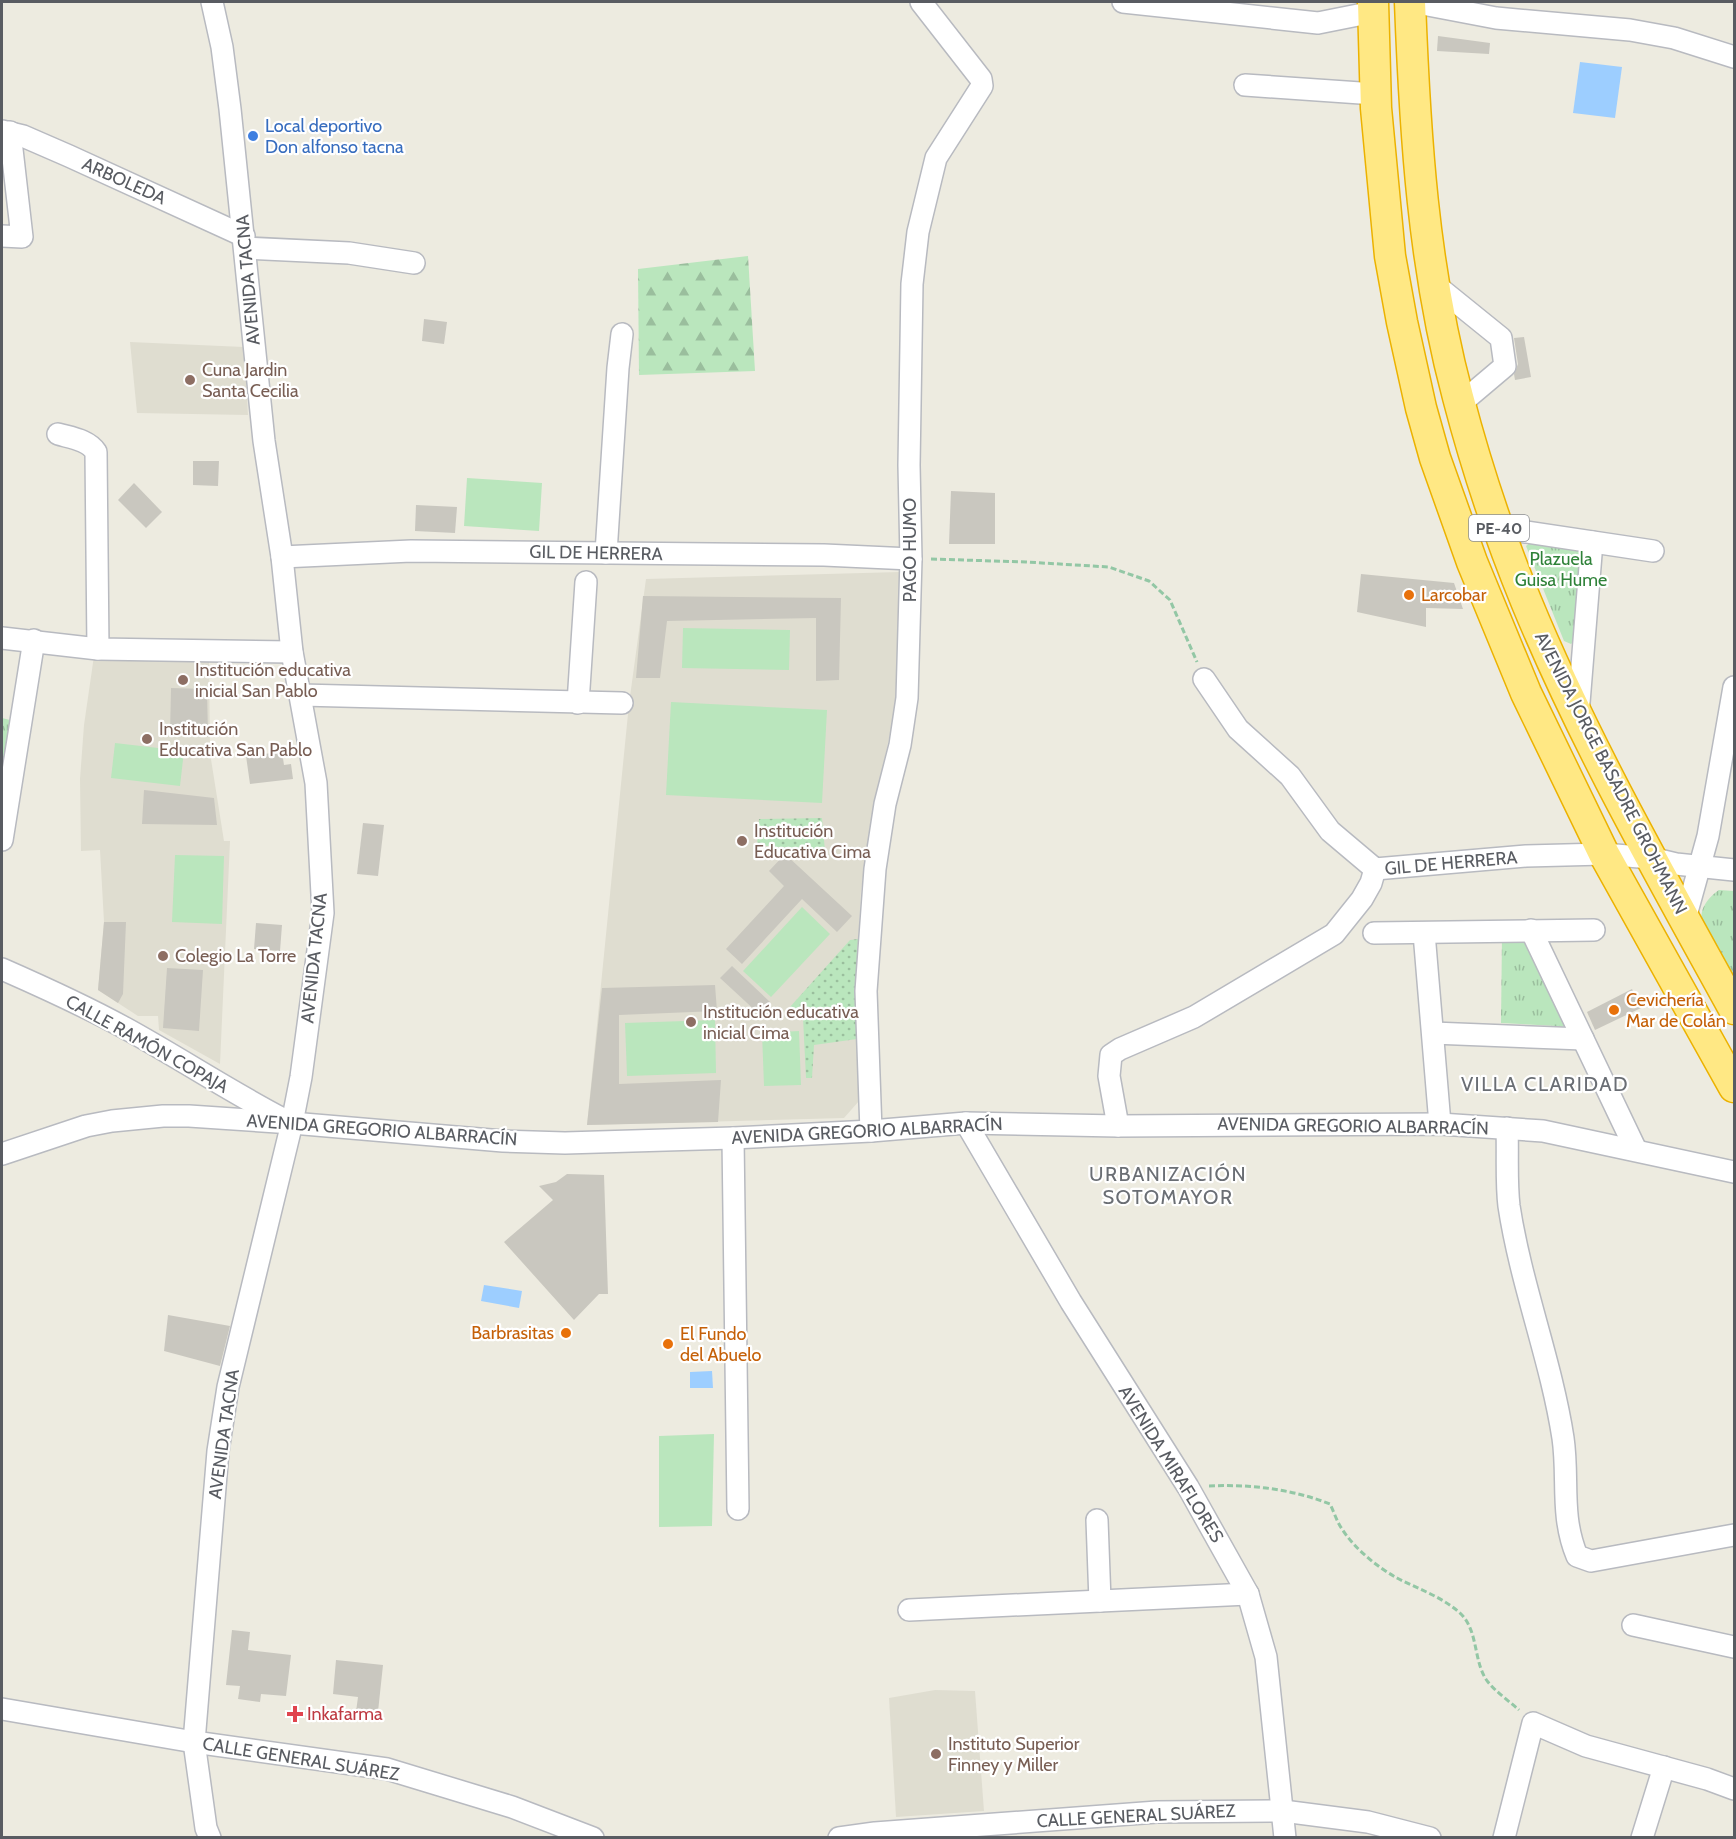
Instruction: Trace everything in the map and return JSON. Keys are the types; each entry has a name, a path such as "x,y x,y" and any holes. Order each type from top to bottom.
{"highway":[{"name":"AVENIDA JORGE BASADRE GROHMANN","path":"1411,2 1419,174 1433,283 1460,404 1499,528 1526,601 1578,716 1651,858 1734,1009"},
{"name":"AVENIDA JORGE BASADRE GROHMANN","path":"1373,7 1375,94 1390,256 1402,322 1435,458 1468,551 1526,693 1604,854 1734,1087"},
{"path":"1423,413 1460,404"}],"street":[{"name":"AVENIDA TACNA","path":"210,1838 206,1828 194,1742 218,1451 228,1387 301,1077 323,913 316,783 292,652 282,556 264,441 245,242 222,47 212,2"},
{"name":"PAGO HUMO","path":"871,1131 866,991 869,944 877,858 885,804 900,745 907,698 911,558 909,465 912,284 918,232 936,158 982,86 981,79 921,2"},
{"path":"1123,2 1318,23 1373,7"},
{"path":"1411,2 1496,18 1630,30 1674,38 1734,57"},
{"path":"1245,85 1375,94"},
{"name":"ARBOLEDA","path":"6,131 69,156 245,242"},
{"path":"6,131 12,236"},
{"path":"245,242 349,253 414,263"},
{"path":"1433,283 1501,338 1505,366 1460,404"},
{"path":"606,554 622,334"},
{"path":"58,434 86,443 96,452 98,649"},
{"path":"1499,528 1653,551"},
{"path":"1578,716 1592,542"},
{"name":"GIL DE HERRERA","path":"282,556 411,551 911,558"},
{"path":"578,703 586,582"},
{"path":"2,638 98,649 292,652"},
{"path":"2,840 34,640"},
{"name":"GIL DE HERRERA","path":"1204,679 1238,729 1290,776 1330,831 1375,869 1526,856 1604,854 1734,870"},
{"path":"1685,919 1708,836 1734,687"},
{"path":"301,695 622,703"},
{"path":"1701,866 1734,856"},
{"path":"1118,1126 1109,1077 1111,1055 1194,1017 1334,934 1362,899 1371,883 1375,869"},
{"path":"1531,930 1636,1150"},
{"path":"1374,933 1594,930"},
{"path":"1424,933 1440,1125"},
{"name":"CALLE RAMÓN COPAJA","path":"2,969 50,990 125,1028 233,1093 292,1123"},
{"path":"1433,1033 1583,1039"},
{"name":"AVENIDA GREGORIO ALBARRACÍN","path":"2,1154 86,1126 138,1118 189,1116 524,1142 566,1143 733,1138 871,1131 966,1123 1118,1126 1440,1125 1543,1131 1734,1172"},
{"name":"AVENIDA MIRAFLORES","path":"966,1123 1071,1302 1188,1487 1248,1594 1266,1657 1285,1838"},
{"path":"1507,1128 1509,1205 1564,1441 1564,1491 1570,1538 1577,1556 1591,1561 1734,1535"},
{"path":"733,1138 738,1509"},
{"path":"1096,1520 1100,1601"},
{"path":"909,1610 1248,1594"},
{"path":"1633,1625 1734,1647"},
{"name":"CALLE GENERAL SUÁREZ","path":"2,1709 194,1742 387,1769 512,1807 593,1838"},
{"path":"1504,1838 1533,1723 1586,1746 1734,1789"},
{"path":"1642,1838 1664,1767"},
{"name":"CALLE GENERAL SUÁREZ","path":"839,1838 875,1833 1157,1812 1283,1811 1368,1822 1430,1838"}],"path":[{"path":"911,558 1026,561 1109,567 1149,581 1170,600 1204,679"},
{"path":"1188,1487 1237,1485 1308,1496 1330,1504 1341,1527 1352,1542 1374,1561 1395,1577 1430,1594 1462,1615 1472,1632 1487,1681 1533,1723"}],"shaded area":[{"name":"Cuna Jardin Santa Cecilia","path":"130,342 244,347 248,415 137,413"},
{"name":"Institución Educativa Cima","path":"900,572 897,688 894,715 870,825 861,891 856,978 859,1101 844,1118 587,1125 629,704 646,579"},
{"path":"94,656 209,658 210,753 224,841 230,841 220,1064 159,1030 158,1016 138,1016 98,990 104,922 100,850 81,851 80,779 84,725"},
{"name":"Instituto Superior Finney y Miller","path":"935,1690 975,1691 984,1811 896,1817 889,1698"}],"green space":[{"path":"748,256 755,371 639,375 638,269"},
{"path":"467,478 542,483 539,531 464,526"},
{"name":"Plazuela Guisa Hume","path":"1531,542 1581,548 1578,638 1571,644 1564,641 1526,546"},
{"path":"683,628 790,630 789,670 682,668"},
{"path":"671,702 827,710 822,803 666,795"},
{"path":"2,718 14,721 2,793"},
{"path":"115,743 184,751 180,786 111,778"},
{"path":"822,818 825,851 757,845 759,819"},
{"path":"175,855 224,856 222,924 172,922"},
{"path":"1719,890 1734,891 1734,982 1711,942 1701,917 1706,903"},
{"path":"802,907 830,934 771,997 743,971"},
{"path":"1502,935 1528,935 1574,1027 1501,1023"},
{"path":"858,939 857,1039 814,1045 812,1078 806,1078 803,1018 790,1007 850,940"},
{"path":"715,1020 716,1073 627,1076 625,1023"},
{"path":"799,1031 801,1085 764,1086 762,1033"},
{"path":"714,1434 712,1526 659,1527 659,1436"}],"water":[{"path":"1580,62 1622,67 1615,118 1573,113"},
{"path":"484,1285 522,1291 519,1308 481,1301"},
{"path":"712,1371 713,1388 690,1388 690,1372"}],"building":[{"path":"1438,36 1490,43 1489,54 1437,51"},
{"path":"424,319 447,322 444,344 422,341"},
{"path":"1524,337 1531,377 1515,380 1514,374 1518,364 1514,338"},
{"path":"193,461 219,461 218,486 193,485"},
{"path":"134,483 162,512 146,528 118,500"},
{"path":"951,491 995,493 995,544 949,544"},
{"path":"416,505 457,507 455,533 415,531"},
{"name":"Larcobar","path":"1361,574 1454,583 1463,609 1426,608 1426,627 1357,612"},
{"path":"643,596 841,598 839,680 816,681 816,618 667,621 660,678 636,678"},
{"path":"171,688 207,689 208,737 170,735"},
{"path":"282,752 284,765 291,764 293,779 250,784 246,756"},
{"path":"144,790 214,798 217,825 142,824"},
{"path":"363,823 384,825 378,876 357,874"},
{"path":"785,854 852,916 837,932 802,899 742,964 726,949 784,886 769,871"},
{"path":"104,922 126,922 123,994 118,1003 98,990"},
{"path":"256,923 282,925 280,951 254,949"},
{"path":"732,966 770,1002 759,1014 720,978"},
{"path":"167,968 203,970 199,1031 163,1028"},
{"path":"715,985 717,1011 619,1015 619,1084 721,1080 718,1122 587,1125 602,988"},
{"name":"Cevichería Mar de Colán","path":"1632,989 1641,1008 1595,1030 1587,1012"},
{"path":"567,1174 604,1175 608,1294 599,1294 574,1320 504,1242 553,1200 539,1186 556,1182"},
{"path":"168,1315 230,1326 220,1366 164,1351"},
{"path":"232,1630 250,1632 248,1650 291,1655 286,1696 261,1694 260,1702 238,1699 240,1686 226,1685"},
{"path":"336,1660 383,1665 377,1721 355,1719 358,1697 333,1694"}],"place":[{"name":"Local deportivo Don alfonso tacna","path":"253,136"},
{"name":"Cuna Jardin Santa Cecilia","path":"190,380"},
{"name":"Larcobar","path":"1409,595"},
{"name":"Institución educativa inicial San Pablo","path":"183,680"},
{"name":"Institución Educativa San Pablo","path":"147,739"},
{"name":"Institución Educativa Cima","path":"742,841"},
{"name":"Colegio La Torre","path":"163,956"},
{"name":"Cevichería Mar de Colán","path":"1614,1010"},
{"name":"Institución educativa inicial Cima","path":"691,1022"},
{"name":"Barbrasitas","path":"566,1333"},
{"name":"El Fundo del Abuelo","path":"668,1344"},
{"name":"Inkafarma","path":"295,1714"},
{"name":"Instituto Superior Finney y Miller","path":"936,1754"}],"district":[{"name":"VILLA CLARIDAD","path":"1545,1084"},
{"name":"URBANIZACIÓN SOTOMAYOR","path":"1168,1186"}]}
